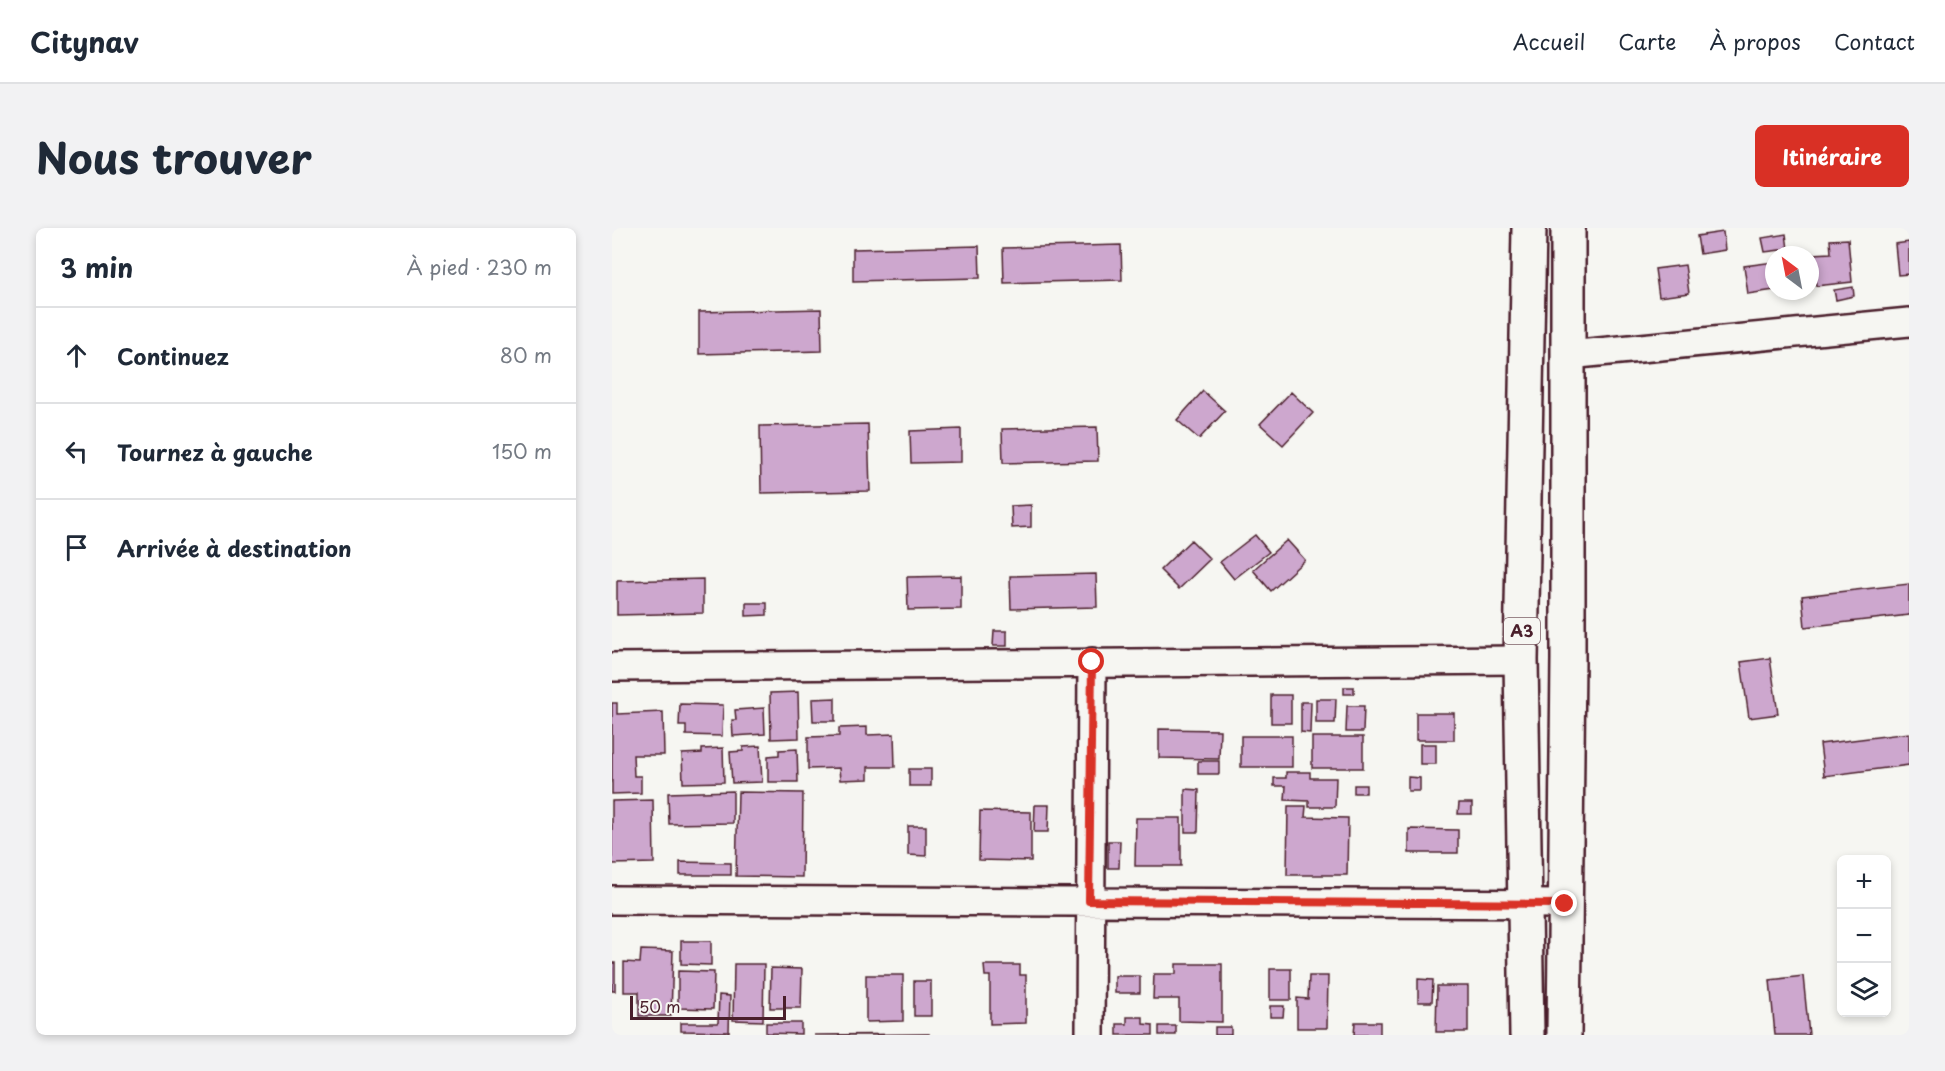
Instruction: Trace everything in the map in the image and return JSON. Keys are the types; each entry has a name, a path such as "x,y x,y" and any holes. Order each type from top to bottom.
{"highway":[{"name":"A3","path":"1527,1035 1527,903 1521,660 1529,228"},
{"path":"1564,1035 1568,228"}],"street":[{"path":"1568,355 1909,322"},
{"path":"612,667 1521,660"},
{"path":"1090,1035 1092,662"},
{"path":"612,900 1565,904"}],"building":[{"path":"1723,232 1725,250 1700,254 1697,236"},
{"path":"1786,234 1788,246 1765,246 1765,252 1762,238"},
{"path":"1848,239 1852,282 1819,286 1819,254 1831,253 1830,240"},
{"path":"1909,242 1909,274 1898,275 1895,244"},
{"path":"1121,245 1122,280 1004,283 1003,248"},
{"path":"979,246 980,278 853,281 853,249"},
{"path":"1765,263 1765,291 1748,294 1744,266"},
{"path":"1685,265 1689,293 1659,297 1655,269"},
{"path":"1853,287 1854,296 1836,300 1834,290"},
{"path":"821,309 822,351 699,354 699,312"},
{"path":"1203,391 1225,411 1199,439 1177,420"},
{"path":"1291,392 1313,413 1283,445 1260,424"},
{"path":"868,424 870,491 761,493 760,426"},
{"path":"1097,427 1098,461 1003,463 1002,429"},
{"path":"961,429 961,462 911,463 910,431"},
{"path":"1031,505 1031,527 1012,528 1011,506"},
{"path":"1255,535 1269,552 1234,579 1220,562"},
{"path":"1191,540 1210,559 1179,589 1160,570"},
{"path":"1287,540 1305,560 1271,591 1253,570"},
{"path":"1096,574 1097,607 1011,609 1010,576"},
{"path":"961,576 961,609 908,610 907,577"},
{"path":"703,579 703,613 617,615 617,581"},
{"path":"1909,584 1909,615 1805,627 1802,596"},
{"path":"746,603 767,603 767,615 746,616"},
{"path":"994,631 1007,631 1007,646 993,646"},
{"path":"1770,658 1778,714 1749,718 1741,662"},
{"path":"1344,687 1354,687 1354,694 1344,694"},
{"path":"798,692 799,738 771,739 770,693"},
{"path":"1271,695 1291,695 1291,723 1271,723"},
{"path":"835,698 835,721 813,721 812,699"},
{"path":"1316,699 1336,699 1335,723 1316,723"},
{"path":"1301,702 1311,702 1310,733 1301,732"},
{"path":"612,703 617,703 617,714 663,712 664,755 633,755 634,776 641,776 641,793 612,794"},
{"path":"680,704 723,705 722,736 686,735 686,726 679,726"},
{"path":"1347,706 1364,706 1363,732 1346,732"},
{"path":"764,708 765,734 733,736 732,720 736,720 735,710"},
{"path":"1416,713 1454,713 1454,740 1416,740"},
{"path":"867,727 867,735 894,734 895,767 868,767 868,779 840,780 839,768 808,769 808,737 839,736 839,728"},
{"path":"1159,729 1220,730 1219,759 1159,758"},
{"path":"1909,733 1909,765 1824,776 1820,744"},
{"path":"1241,736 1292,736 1292,767 1241,767"},
{"path":"1312,737 1363,737 1363,768 1312,768"},
{"path":"1420,744 1436,744 1436,764 1420,764"},
{"path":"760,746 762,782 732,783 730,752 743,751 743,747"},
{"path":"723,748 724,782 683,783 682,754 702,753 702,749"},
{"path":"797,749 798,782 768,782 768,756 779,755 779,750"},
{"path":"1198,761 1219,761 1219,774 1198,774"},
{"path":"909,769 931,769 931,786 909,786"},
{"path":"1286,772 1310,772 1310,778 1336,778 1335,807 1309,807 1309,801 1285,800 1286,786 1274,786 1274,778 1286,778"},
{"path":"1408,777 1420,778 1420,791 1408,791"},
{"path":"1354,785 1366,785 1366,793 1354,793"},
{"path":"1185,789 1199,790 1198,832 1185,832"},
{"path":"733,791 733,823 669,824 668,793"},
{"path":"738,792 803,793 802,877 736,876"},
{"path":"653,800 654,863 612,864 612,801"},
{"path":"1459,803 1472,803 1472,814 1458,814"},
{"path":"1035,805 1049,805 1048,832 1034,832"},
{"path":"1288,806 1306,806 1305,817 1348,818 1347,875 1287,875"},
{"path":"980,811 1031,812 1031,861 979,860"},
{"path":"1136,818 1181,818 1181,866 1135,866"},
{"path":"908,826 926,826 926,856 908,855"},
{"path":"1409,829 1458,830 1458,853 1409,853"},
{"path":"1108,841 1120,841 1119,868 1108,868"},
{"path":"680,862 731,863 731,875 680,875"},
{"path":"681,941 711,941 711,965 681,964"},
{"path":"641,950 673,951 671,1016 639,1016 639,992 624,992 624,962 640,963"},
{"path":"612,963 615,963 615,991 612,991"},
{"path":"734,964 764,964 763,1021 733,1020"},
{"path":"1176,964 1222,964 1222,1022 1179,1021 1179,999 1153,999 1154,974 1176,974"},
{"path":"984,965 1020,965 1020,975 1026,975 1026,1023 990,1024 990,976 985,976"},
{"path":"771,968 802,969 801,1008 770,1008"},
{"path":"1270,969 1291,969 1291,1000 1270,1000"},
{"path":"678,971 714,972 713,1009 678,1008"},
{"path":"866,975 903,975 903,1021 866,1022"},
{"path":"1115,976 1140,976 1140,993 1115,993"},
{"path":"1309,976 1328,976 1327,1028 1297,1028 1297,998 1308,999"},
{"path":"1803,976 1809,1035 1775,1035 1770,980"},
{"path":"1418,979 1433,980 1432,1002 1418,1002"},
{"path":"914,981 931,981 931,1016 914,1016"},
{"path":"1437,986 1468,986 1468,1032 1436,1032"},
{"path":"719,995 730,996 729,1032 681,1031 681,1023 718,1023"},
{"path":"1270,1006 1284,1006 1283,1017 1270,1017"},
{"path":"1127,1017 1143,1017 1143,1024 1153,1025 1153,1035 1117,1035 1117,1024 1127,1024"},
{"path":"1355,1022 1380,1022 1380,1035 1354,1035"},
{"path":"766,1023 801,1023 801,1034 766,1033"},
{"path":"1159,1026 1176,1026 1176,1035 1159,1035"},
{"path":"1215,1027 1231,1027 1231,1035 1215,1035"},
{"path":"929,1034 929,1035 814,1035"}],"route":[{"path":"1092,662 1089,901 1565,904"}]}
